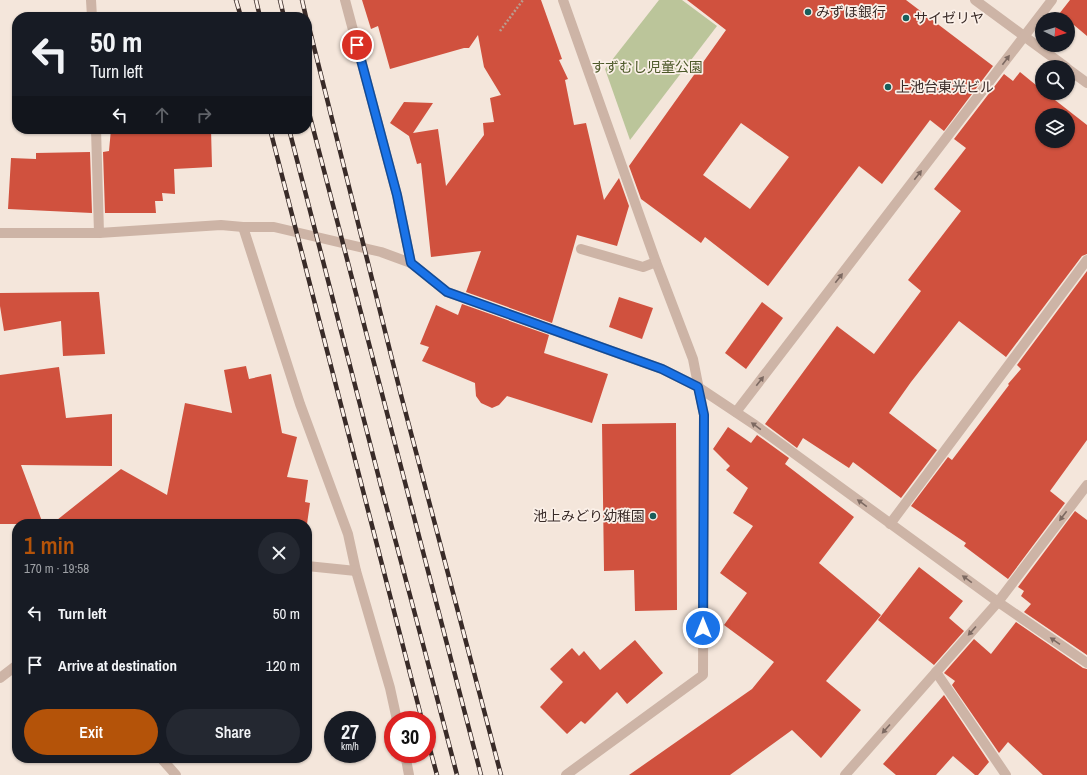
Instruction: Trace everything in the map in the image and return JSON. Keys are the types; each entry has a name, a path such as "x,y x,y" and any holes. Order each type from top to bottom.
{"street":[{"path":"91,0 92,12"},
{"path":"345,0 397,195 411,263"},
{"path":"562,0 656,262 693,359 704,415 703,676 566,775"},
{"path":"975,0 1056,60"},
{"path":"736,412 1052,0"},
{"path":"1075,74 1087,83"},
{"path":"96,134 99,233"},
{"path":"0,233 99,233 221,225 274,227 380,252 411,263 447,292 662,369 698,387 736,412 998,602 1087,663"},
{"path":"244,227 300,404 348,534 356,571 390,688 395,711"},
{"path":"581,249 643,267 656,262"},
{"path":"890,524 1087,260"},
{"path":"845,775 998,602 1087,485"},
{"path":"312,567 356,571"},
{"path":"0,678 12,669"},
{"path":"936,672 1006,775"},
{"path":"165,763 176,775"},
{"path":"407,763 410,775"}],"path":[{"path":"500,31 523,0"}],"green space":[{"name":"すずむし児童公園","path":"659,0 682,0 717,26 630,140 605,69"}],"building":[{"path":"362,0 541,0 562,59 559,60 568,79 565,80 574,125 586,123 604,200 619,178 629,206 617,246 577,235 552,323 466,292 481,251 431,257 421,163 417,164 409,136 390,123 404,102 433,103 413,133 438,129 446,186 484,135 483,123 494,122 490,98 501,95 484,67 478,35 469,48 464,48 390,69 378,26 371,29"},
{"path":"687,0 906,0 993,66 944,131 930,120 882,184 859,166 768,286 705,237 701,243 641,199 629,166 726,30","holes":["741,123 789,157 750,209 703,175"]},
{"path":"1070,0 1087,0 1087,36 1075,26 1075,12 1061,12"},
{"path":"1020,72 1035,84 1035,100 1055,100 1065,108 1035,108 1035,148 1075,148 1075,116 1087,125 1087,254 1082,256 1006,357 959,321 911,382 889,413 937,450 901,498 853,462 849,468 803,438 797,448 765,424 837,326 874,354 921,291 908,280 961,211 934,189 966,148 954,139 1004,74 1013,81"},
{"path":"111,134 211,134 212,167 174,169 175,194 162,193 163,201 155,201 156,213 105,213 103,152 109,151"},
{"path":"90,152 92,213 8,209 11,158 36,159 36,153"},
{"path":"1087,271 1087,440 1050,491 1065,503 1008,579 964,546 966,543 911,506 948,457 952,460 1009,385 1008,384 1021,369 1017,365"},
{"path":"99,292 105,354 63,356 61,321 4,331 0,306 0,293"},
{"path":"619,297 653,308 642,339 609,327"},
{"path":"762,302 783,318 746,369 725,353"},
{"path":"462,304 549,335 544,353 608,374 592,423 507,396 499,405 492,408 481,403 476,396 475,383 422,361 429,347 420,344 436,305 458,315"},
{"path":"246,366 249,379 271,374 282,433 297,437 287,477 308,480 305,502 310,503 308,519 58,519 121,469 167,495 185,403 232,413 224,370"},
{"path":"59,367 66,418 112,414 112,466 21,465 41,519 12,519 12,524 0,524 0,375"},
{"path":"676,423 677,610 635,611 634,570 604,571 602,424"},
{"path":"728,427 751,443 757,435 789,458 785,464 854,517 819,563 881,615 826,681 861,710 821,758 792,730 730,775 629,775 752,689 774,662 724,625 747,593 720,573 753,526 733,513 748,488 726,470 730,466 713,449"},
{"path":"1075,511 1087,520 1087,655 1024,612 1031,604 1021,596 1024,591 1018,587"},
{"path":"919,567 963,601 949,618 964,631 934,665 878,620"},
{"path":"1016,622 1083,668 1087,669 1087,775 1043,775 1008,742 999,753 952,685 955,681 944,673 974,639 991,654"},
{"path":"635,640 663,673 627,704 617,692 585,724 581,721 567,734 540,707 563,682 550,669 572,648 579,656 584,651 600,670"},
{"path":"944,695 989,762 978,775 975,775 953,756 936,775 896,775 883,764"}],"railway":[{"path":"236,0 240,12"},
{"path":"256,0 259,12"},
{"path":"280,0 283,12"},
{"path":"302,0 305,12"},
{"path":"312,39 401,395 501,775"},
{"path":"312,124 481,775"},
{"path":"271,134 420,711"},
{"path":"290,134 457,775"},
{"path":"434,763 437,775"}],"place":[{"name":"みずほ銀行","path":"808,12"},
{"name":"サイゼリヤ","path":"906,18"},
{"name":"上池台東光ビル","path":"888,87"},
{"name":"池上みどり幼稚園","path":"653,516"}],"route":[{"path":"357,45 397,195 411,263 447,292 662,369 698,387 704,415 703,628"}]}
